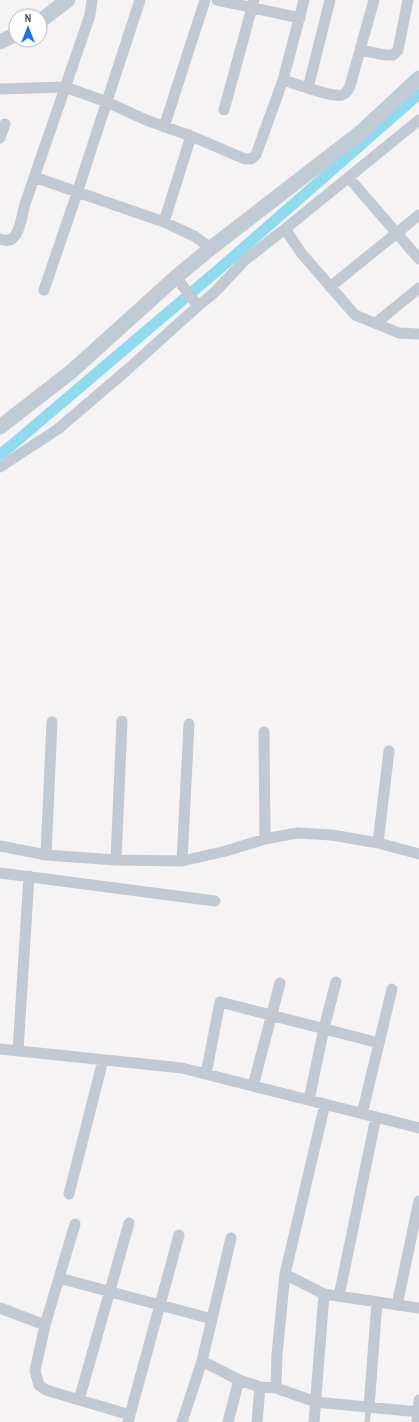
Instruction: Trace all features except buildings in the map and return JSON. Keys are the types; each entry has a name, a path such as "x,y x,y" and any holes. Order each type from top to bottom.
{"street":[{"path":"48,15 68,0"},
{"path":"0,239 5,241 12,240 17,235 34,177 90,15 92,0"},
{"path":"44,290 140,0"},
{"path":"164,127 205,0"},
{"path":"217,0 253,4 300,18"},
{"path":"0,89 65,87 107,102 146,120 191,136 245,159 251,159 256,155 283,80 304,0"},
{"path":"308,88 330,0"},
{"path":"283,80 341,96 347,93 374,0"},
{"path":"360,50 385,55 392,55 398,50 408,0"},
{"path":"224,110 253,4"},
{"path":"0,427 72,371 178,280 202,242 366,128 419,78"},
{"path":"0,467 58,429 127,370 195,302 214,293 245,260 349,178 419,120"},
{"path":"0,138 5,124"},
{"path":"164,222 191,136"},
{"path":"34,177 164,222 202,242"},
{"path":"349,178 419,259"},
{"path":"330,287 419,215"},
{"path":"285,229 302,254 355,315 399,333 419,334"},
{"path":"178,280 195,302"},
{"path":"376,323 419,288"},
{"path":"116,860 122,721"},
{"path":"46,855 52,722"},
{"path":"182,861 190,724"},
{"path":"264,732 265,839"},
{"path":"378,843 389,751"},
{"path":"0,846 46,855 116,860 182,861 226,851 265,839 297,833 332,835 378,843 419,854"},
{"path":"0,872 216,901"},
{"path":"18,1051 29,876"},
{"path":"309,1100 324,1028 336,982"},
{"path":"253,1086 280,983"},
{"path":"362,1114 392,989"},
{"path":"206,1074 220,1002 379,1042"},
{"path":"0,1049 182,1068 419,1128"},
{"path":"69,1194 103,1060"},
{"path":"276,1388 277,1354 285,1274 325,1104"},
{"path":"339,1296 376,1117"},
{"path":"397,1305 419,1201"},
{"path":"79,1400 111,1292 129,1223"},
{"path":"75,1224 45,1325 35,1371 38,1385 46,1390 79,1400 129,1419 179,1235"},
{"path":"182,1422 202,1361 231,1238"},
{"path":"285,1274 324,1294 419,1308"},
{"path":"59,1278 212,1319"},
{"path":"314,1422 324,1294"},
{"path":"369,1407 377,1302"},
{"path":"0,1308 45,1325"},
{"path":"202,1361 239,1380 260,1387 276,1388 316,1402 369,1407 418,1415 419,1400"},
{"path":"228,1422 239,1380"},
{"path":"257,1422 260,1387"}],"lane":[{"path":"367,1422 369,1407"}],"waterway":[{"path":"0,454 218,270 419,94"}]}
